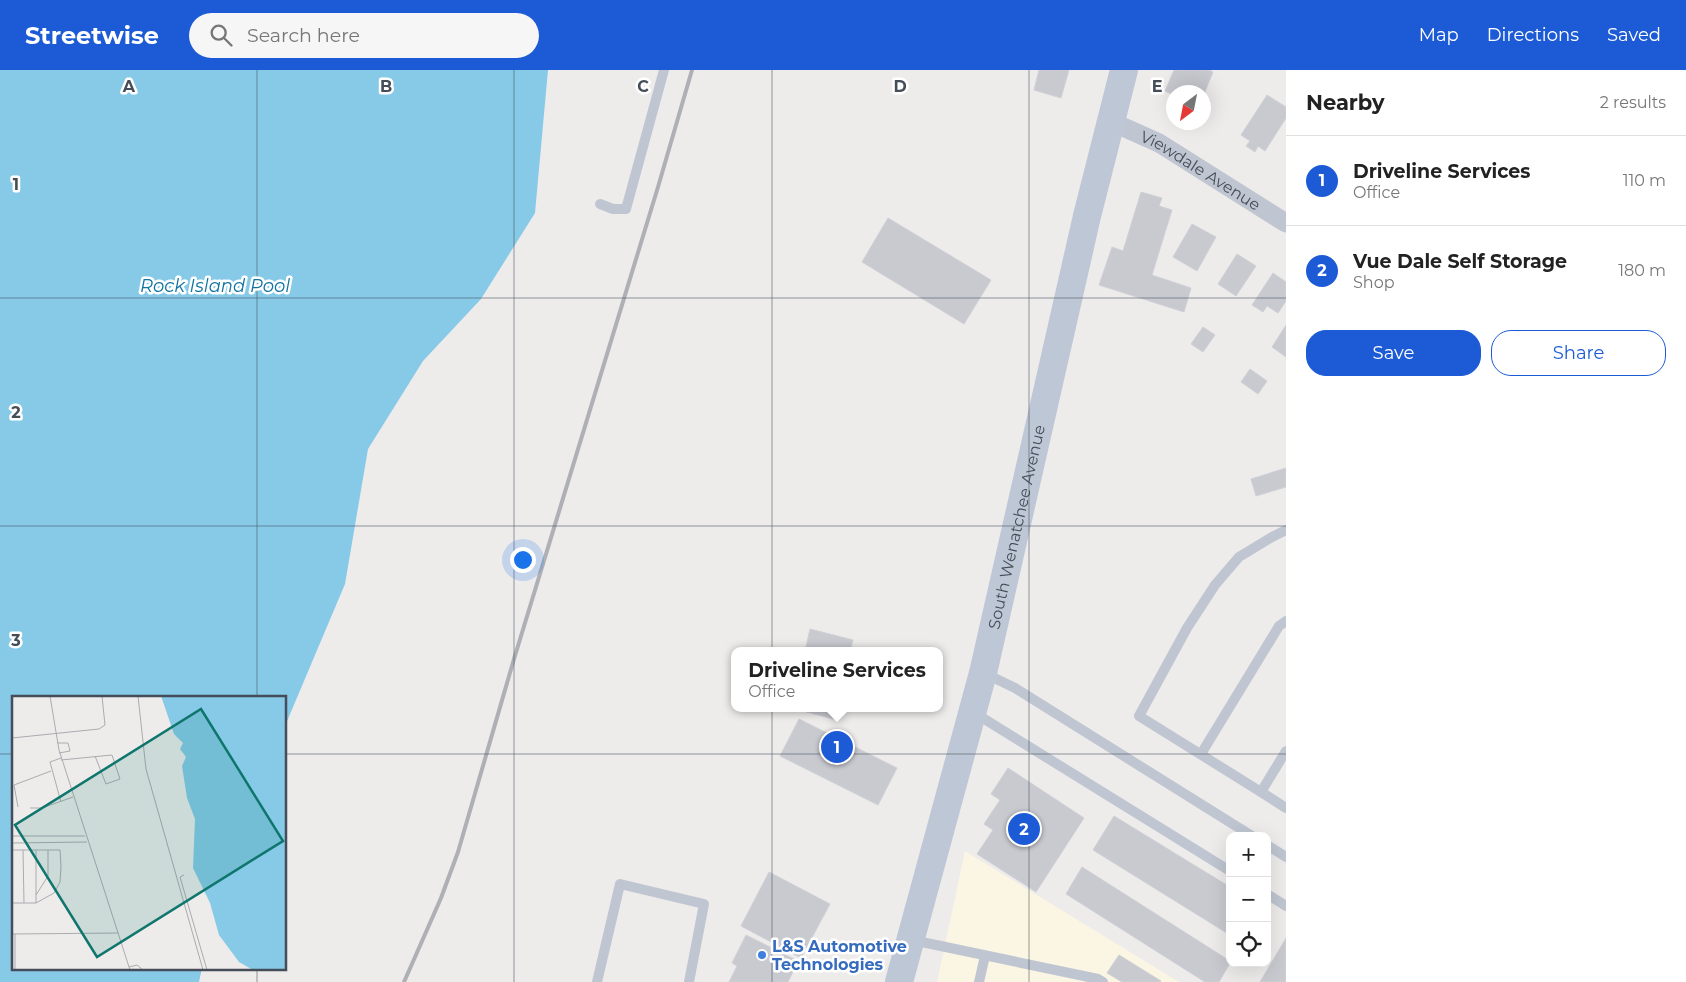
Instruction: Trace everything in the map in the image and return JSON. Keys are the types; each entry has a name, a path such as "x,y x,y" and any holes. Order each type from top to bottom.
{"main road":[{"name":"South Wenatchee Avenue","path":"899,982 983,673 1087,216 1124,70"}],"street":[{"name":"Viewdale Avenue","path":"1112,122 1159,143 1286,222"}],"lane":[{"path":"600,204 613,209 626,209 664,70"},
{"path":"1286,530 1239,557 1215,584 1187,628 1139,716 1286,808"},
{"path":"1201,754 1279,626 1286,621"},
{"path":"983,673 1015,688 1246,832"},
{"path":"972,711 1226,869"},
{"path":"1260,792 1286,751"},
{"path":"1271,848 1286,857"},
{"path":"597,982 620,884 704,904 689,982"},
{"path":"1271,897 1286,906"},
{"path":"911,940 985,956 1071,978 1103,982"},
{"path":"979,982 985,956"}],"shaded area":[{"path":"965,851 1179,982 937,982"}],"water":[{"name":"Rock Island Pool","path":"0,70 548,70 535,213 481,299 423,361 368,449 345,584 286,724 286,696 12,696 12,970 202,970 199,982 0,982"}],"building":[{"path":"1039,70 1069,70 1061,98 1034,90"},
{"path":"1174,70 1209,70 1213,72 1208,85 1168,85"},
{"path":"1267,95 1286,107 1286,118 1265,151 1258,146 1255,152 1246,146 1250,141 1241,135"},
{"path":"1141,192 1162,198 1159,206 1172,210 1152,275 1191,288 1184,312 1099,285 1112,247 1123,251"},
{"path":"888,218 991,280 964,324 862,262"},
{"path":"1192,224 1216,237 1197,271 1173,257"},
{"path":"1237,254 1256,266 1236,296 1218,284"},
{"path":"1273,273 1286,282 1286,301 1278,313 1267,306 1263,312 1252,305"},
{"path":"1286,325 1286,357 1272,347"},
{"path":"1203,327 1215,335 1203,352 1191,344"},
{"path":"1250,369 1267,381 1258,394 1241,382"},
{"path":"1286,468 1286,487 1256,496 1251,479"},
{"path":"810,629 853,640 851,647 806,647"},
{"path":"807,712 834,712 833,719"},
{"path":"799,719 897,768 878,805 780,756"},
{"path":"1008,768 1084,818 1036,892 977,854 993,830 984,824 1000,800 991,794"},
{"path":"1114,816 1226,885 1226,933 1093,850"},
{"path":"1082,867 1226,958 1226,967 1228,967 1219,982 1205,982 1066,894"},
{"path":"769,872 830,904 801,958 741,926"},
{"path":"746,935 798,961 788,982 729,982 737,966 732,963"},
{"path":"1286,938 1286,982 1260,982 1269,967 1271,967 1271,963"},
{"path":"1119,955 1161,981 1122,982 1107,973"}],"railway":[{"path":"404,982 441,898 458,852 514,659 692,70"}],"place":[{"name":"Driveline Services","path":"837,747"},
{"name":"Vue Dale Self Storage","path":"1024,829"},
{"name":"L&S Automotive Technologies","path":"762,955"}]}
